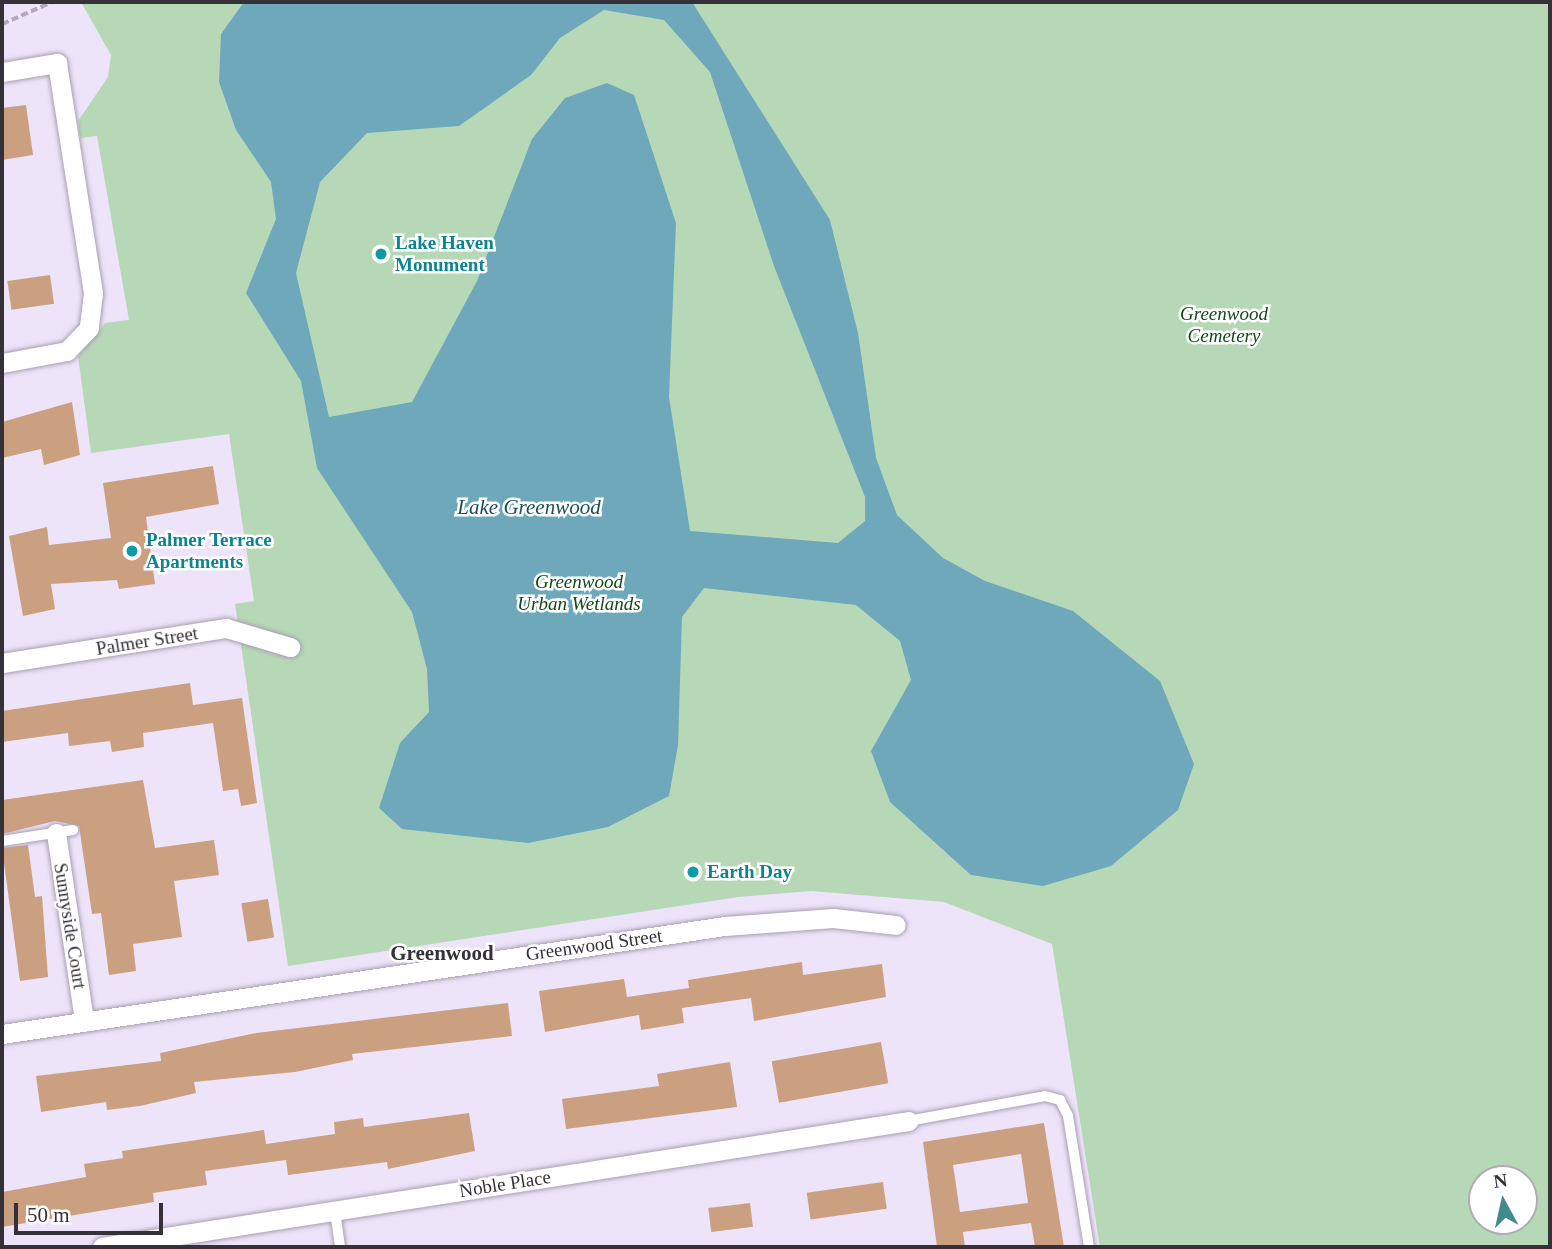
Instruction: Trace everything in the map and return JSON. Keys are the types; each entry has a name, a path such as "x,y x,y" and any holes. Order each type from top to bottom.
{"street":[{"path":"2,72 57,63 93,293 89,328 67,351 2,363"},
{"name":"Palmer Street","path":"2,663 226,628 290,647"},
{"name":"Sunnyside Court","path":"64,831 84,1020"},
{"name":"Greenwood Street","path":"2,1034 725,926 833,918 896,925"},
{"name":"Noble Place","path":"102,1247 908,1121"}],"lane":[{"path":"2,841 64,831"},
{"path":"908,1121 1045,1096 1060,1100 1068,1116 1089,1247"},
{"path":"335,1211 340,1247"}],"path":[{"path":"2,24 52,2"}],"green space":[{"path":"81,2 1550,2 1550,1247 1100,1247 1052,944 944,902 811,891 738,897 288,966 235,604 254,601 229,434 91,453 78,356 105,323 129,320 97,136 80,138 78,121 108,77 111,55"}],"water":[{"name":"Lake Greenwood","path":"244,2 692,2 830,220 858,333 876,458 897,515 943,558 985,581 1073,611 1160,681 1194,764 1178,810 1111,866 1043,886 971,875 890,802 871,751 911,680 900,641 856,605 704,588 682,617 678,745 669,796 608,827 528,843 402,829 379,808 400,743 429,712 427,669 412,612 317,468 301,381 246,293 276,219 271,182 236,130 219,82 221,34","holes":["604,10 664,20 710,72 774,266 865,497 865,521 838,543 690,531 669,397 676,223 634,95 607,83 565,98 532,139 477,281 412,402 329,417 296,273 320,182 367,133 459,126 531,75 560,38"]}],"building":[{"path":"26,105 33,155 2,160 2,108"},
{"path":"50,275 54,304 11,310 7,281"},
{"path":"72,402 80,455 44,465 41,449 2,458 2,422"},
{"path":"213,466 219,504 146,517 155,584 119,589 117,580 51,584 55,609 23,616 9,536 47,527 49,545 111,538 103,483"},
{"path":"190,683 193,705 242,698 257,803 241,806 238,789 223,791 213,723 143,733 144,747 112,752 110,741 69,746 68,733 2,742 2,711"},
{"path":"143,780 155,848 214,840 219,875 174,881 182,937 133,944 136,971 109,975 101,913 92,914 79,826 55,821 2,834 2,800"},
{"path":"28,845 35,897 42,896 48,977 20,981 2,848"},
{"path":"268,899 274,938 247,942 241,903"},
{"path":"802,962 803,975 882,964 886,997 754,1021 751,998 682,1008 684,1023 641,1030 639,1015 545,1032 539,991 624,979 627,997 689,988 688,980"},
{"path":"508,1003 512,1036 352,1054 353,1060 295,1072 194,1082 196,1093 140,1106 107,1110 106,1102 41,1112 36,1076 161,1061 160,1053 256,1033"},
{"path":"881,1042 888,1083 779,1103 772,1061"},
{"path":"730,1062 737,1107 566,1129 562,1099 659,1086 657,1074"},
{"path":"469,1113 475,1151 388,1169 387,1162 288,1175 286,1160 205,1171 207,1185 153,1193 154,1202 2,1227 2,1192 86,1177 84,1164 123,1158 122,1151 264,1130 266,1144 335,1134 334,1122 363,1118 364,1127"},
{"path":"1044,1123 1064,1247 1035,1247 1031,1223 963,1232 965,1247 937,1247 923,1142","holes":["1021,1154 1028,1203 960,1212 953,1165"]},
{"path":"883,1182 887,1209 811,1219 807,1193"},
{"path":"750,1203 753,1227 711,1232 708,1208"}],"place":[{"name":"Lake Haven Monument","path":"381,254"},
{"name":"Palmer Terrace Apartments","path":"132,551"},
{"name":"Earth Day","path":"693,872"}],"district":[{"name":"Greenwood","path":"442,953"}],"park label":[{"name":"Greenwood Cemetery","path":"1224,325"},
{"name":"Greenwood Urban Wetlands","path":"579,593"}]}
